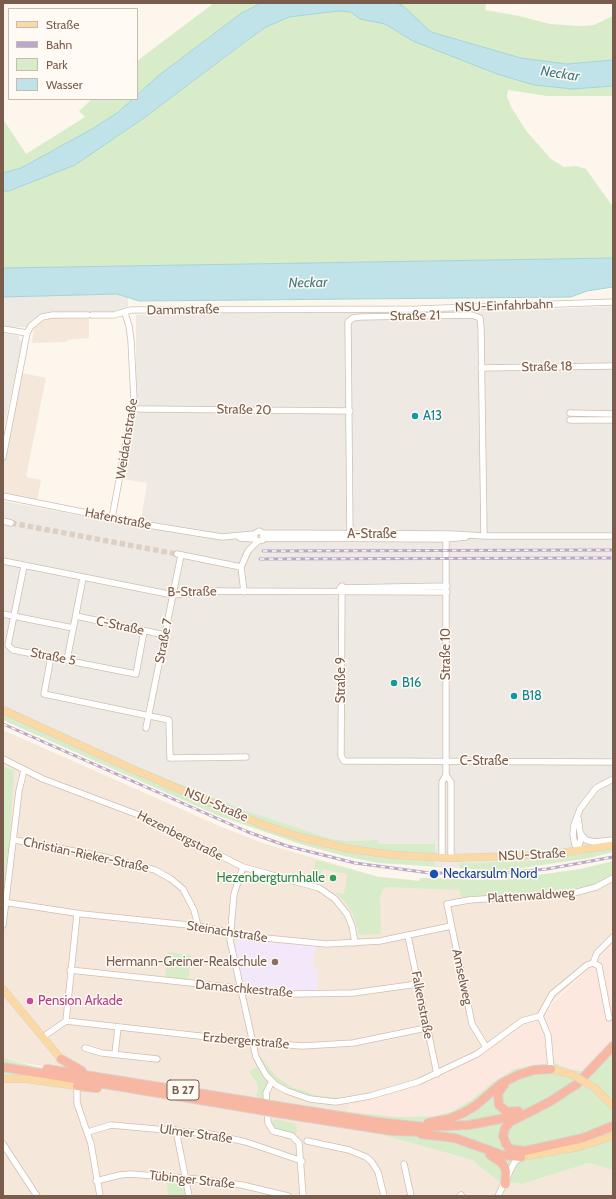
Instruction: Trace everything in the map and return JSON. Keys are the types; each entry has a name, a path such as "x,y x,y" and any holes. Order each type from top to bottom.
{"highway":[{"name":"B 27","path":"3,1065 91,1076 392,1131 417,1132 468,1130 514,1120 551,1101 577,1084 613,1046"},
{"path":"61,1058 74,1068 91,1076"},
{"name":"B 27","path":"3,1065 148,1092 260,1106"},
{"path":"378,1122 425,1124 449,1119 475,1106 502,1083 518,1075 534,1070 551,1069"},
{"path":"518,1075 500,1089 498,1102 506,1112 526,1113"},
{"path":"77,1086 148,1092"},
{"name":"B 27","path":"271,1108 414,1126 444,1127 486,1123 526,1113"},
{"path":"514,1120 508,1124 503,1136 507,1147 519,1152 583,1138 613,1126"},
{"path":"417,1132 456,1138 502,1155 520,1157"},
{"path":"480,1147 501,1162 506,1172 505,1184"}],"main road":[{"name":"NSU-Straße","path":"3,710 137,771 278,830 350,849 395,855 451,858 558,854 613,845"},
{"path":"3,989 61,1058"},
{"path":"551,1069 571,1074 595,1088 613,1106"},
{"path":"3,1080 26,1079 77,1086"},
{"path":"520,1157 579,1147 613,1136"}],"street":[{"name":"NSU-Einfahrbahn","path":"275,308 418,309 613,302"},
{"name":"Dammstraße","path":"27,333 31,326 42,317 53,315 114,315 131,310 275,308"},
{"name":"Weidachstraße","path":"112,518 134,400 130,326 125,313"},
{"name":"Straße 21","path":"350,536 348,322 353,318 472,315 480,318 482,536"},
{"path":"3,329 27,333 3,457"},
{"name":"Straße 18","path":"481,368 613,366"},
{"name":"Straße 20","path":"140,409 350,411"},
{"path":"570,413 613,414"},
{"path":"570,420 613,420"},
{"name":"Hafenstraße","path":"3,496 197,533 222,537 236,536"},
{"path":"3,521 11,523"},
{"name":"A-Straße","path":"256,538 259,531 264,535"},
{"name":"A-Straße","path":"236,536 240,538 256,538 264,535 613,536"},
{"name":"Straße 10","path":"446,536 446,775"},
{"path":"244,592 241,567 256,538"},
{"name":"Straße 7","path":"146,728 173,595 179,555 241,567"},
{"name":"B-Straße","path":"3,561 173,595 212,591 244,592 447,589"},
{"name":"Straße 5","path":"24,566 8,645 13,650 136,674 144,631"},
{"path":"67,660 83,578"},
{"name":"Straße 9","path":"340,590 341,756 344,762 355,762"},
{"path":"3,614 73,628"},
{"name":"C-Straße","path":"76,616 165,635"},
{"path":"51,657 44,694 169,720 170,758 246,757"},
{"name":"Hezenbergstraße","path":"3,759 44,779 144,817 243,868 311,884 326,891 347,914 352,926 355,943"},
{"name":"C-Straße","path":"355,762 446,760 613,762"},
{"path":"3,925 19,791 24,770"},
{"path":"442,858 442,782 446,775 451,782 451,858"},
{"path":"558,854 572,845 574,825 588,797 594,790 613,780"},
{"path":"578,816 581,834 579,850"},
{"path":"581,834 586,840 594,842 613,840"},
{"path":"573,839 579,850"},
{"name":"Christian-Rieker-Straße","path":"14,840 100,856 155,870 171,879 183,889 194,910 198,926"},
{"path":"243,868 234,894 230,933 253,1042 260,1065 272,1081 287,1091 301,1097 320,1101 336,1102 370,1096 418,1082 437,1074 486,1047 522,1021 540,1016 552,994 587,965 593,963 597,953 613,937"},
{"name":"Plattenwaldweg","path":"447,904 469,900 574,894 596,887 613,878"},
{"name":"Steinachstraße","path":"5,902 77,914 198,926 230,933 307,943 355,943 408,936 451,926"},
{"name":"Amselweg","path":"447,904 472,1024 486,1047"},
{"path":"43,1038 66,1021 70,970 77,914"},
{"name":"Falkenstraße","path":"408,936 426,1028 437,1074"},
{"path":"593,963 598,966 609,1018"},
{"name":"Damaschkestraße","path":"70,970 294,994 340,994 389,989 418,984"},
{"path":"540,1016 548,1035 551,1069"},
{"name":"Erzbergerstraße","path":"66,1021 302,1046 340,1044 374,1039 426,1028"},
{"path":"115,1054 118,1027"},
{"path":"85,1048 115,1054 157,1059"},
{"path":"272,1081 266,1093 268,1123 273,1130 292,1136 298,1140 302,1161 303,1196"},
{"path":"77,1086 77,1103 88,1132 100,1196"},
{"name":"Ulmer Straße","path":"88,1132 111,1125 210,1134 240,1140 302,1161"},
{"path":"176,1130 188,1196"},
{"path":"307,1141 349,1150 366,1157 371,1161 378,1172 384,1196"},
{"path":"3,1144 37,1196"},
{"path":"498,1196 514,1163 520,1157"},
{"path":"404,1164 411,1196"},
{"name":"Tübinger Straße","path":"96,1181 114,1176 130,1174 184,1178 234,1184 288,1196"}],"shaded area":[{"path":"118,294 128,298 128,308 114,313 40,316 34,319 27,327 3,327 3,297"},
{"path":"613,306 613,846 525,861 460,863 459,868 434,867 391,844 379,844 378,840 346,841 329,838 244,810 3,710 3,501 140,527 147,483 122,479 136,413 136,315 280,311 327,313 508,311"},
{"path":"54,318 89,319 89,338 67,340 67,342 32,343 34,328 42,321"},
{"path":"3,333 19,336 19,340 23,341 3,431"},
{"path":"17,372 46,378 26,477 41,480 37,500 3,493 3,442"},
{"path":"3,730 224,828 266,844 379,877 419,881 420,878 503,880 581,869 613,861 613,944 544,1010 517,1027 496,1044 433,1080 350,1103 348,1113 294,1106 16,1062 3,1057 3,894 13,770 3,766","holes":["285,944 315,946 313,969 318,970 243,987"]},
{"name":"Hermann-Greiner-Realschule","path":"237,939 315,946 313,969 318,970 317,992 243,987 235,955"},
{"path":"613,944 613,1042 584,1071 571,1070 553,1062 514,1069 493,1082 471,1100 453,1111 435,1116 398,1117 348,1113 350,1103 433,1080 496,1044 517,1027 540,1016"},
{"path":"3,1077 27,1077 346,1125 472,1160 498,1181 522,1184 589,1163 613,1170 613,1196 3,1196"}],"green space":[{"path":"214,3 261,3 240,14 158,76 138,94 138,60"},
{"path":"396,3 483,3 486,4 485,10 519,16 550,24 580,26 594,25 613,16 613,60 567,64 521,58 431,32 402,6"},
{"path":"338,11 351,12 360,19 385,24 414,41 497,74 534,85 573,89 613,86 613,96 547,96 508,90 507,96 511,107 527,132 551,159 564,167 576,166 586,169 613,207 613,258 3,268 3,191 9,191 75,165 144,118 266,27 289,17"},
{"path":"91,100 132,100 117,113 92,129 21,168 3,173 3,119 26,154 85,117 79,111"},
{"path":"3,710 244,810 329,838 346,841 378,840 379,844 435,844 435,866 459,868 460,863 525,861 580,854 613,846 613,852 590,858 502,871 379,863 348,857 300,844 219,816 3,720"},
{"path":"3,766 13,770 14,773 9,849 3,894"},
{"path":"316,860 379,877 419,881 420,878 503,880 581,869 613,861 613,874 599,883 584,887 524,894 461,897 459,890 387,887 383,890 380,897 381,934 359,935 353,914 340,896 331,892 344,894 347,874 322,869 319,883 311,879"},
{"path":"168,952 191,955 188,980 165,977"},
{"path":"613,1042 613,1170 589,1163 522,1184 498,1181 472,1160 346,1125 77,1085 3,1077 3,1057 37,1067 70,1070 294,1106 398,1117 435,1116 453,1111 471,1100 493,1082 514,1069 553,1062 571,1070 584,1071"},
{"path":"255,1051 276,1076 292,1087 319,1096 354,1099 310,1099 272,1081 266,1099 259,1098 256,1095 258,1084 249,1072 259,1065"},
{"path":"276,1119 299,1125 295,1125 297,1130 295,1138 273,1131 267,1120 273,1121"},
{"path":"167,1181 182,1181 184,1183 187,1196 168,1196"}],"water":[{"name":"Neckar","path":"261,3 396,3 402,5 431,32 521,58 567,64 613,60 613,86 573,89 534,85 497,74 413,41 385,24 360,19 351,12 338,11 289,17 266,27 144,118 75,165 9,191 3,191 3,173 21,168 92,129 117,113 132,100 138,100 138,94 158,76 240,14"},
{"name":"Neckar","path":"613,258 613,287 587,291 571,297 139,301 117,294 3,297 3,268"}],"tunnel":[{"path":"11,523 177,554"}],"railway":[{"path":"263,551 613,550"},
{"path":"260,559 613,558"},
{"path":"3,724 248,832 287,846 355,863 430,873 502,873 547,869 613,857"}],"place":[{"name":"A13","path":"415,416"},
{"name":"B16","path":"394,683"},
{"name":"B18","path":"514,696"},
{"name":"Neckarsulm Nord","path":"434,874"},
{"name":"Hezenbergturnhalle","path":"333,878"},
{"name":"Hermann-Greiner-Realschule","path":"275,962"},
{"name":"Pension Arkade","path":"30,1001"}]}
